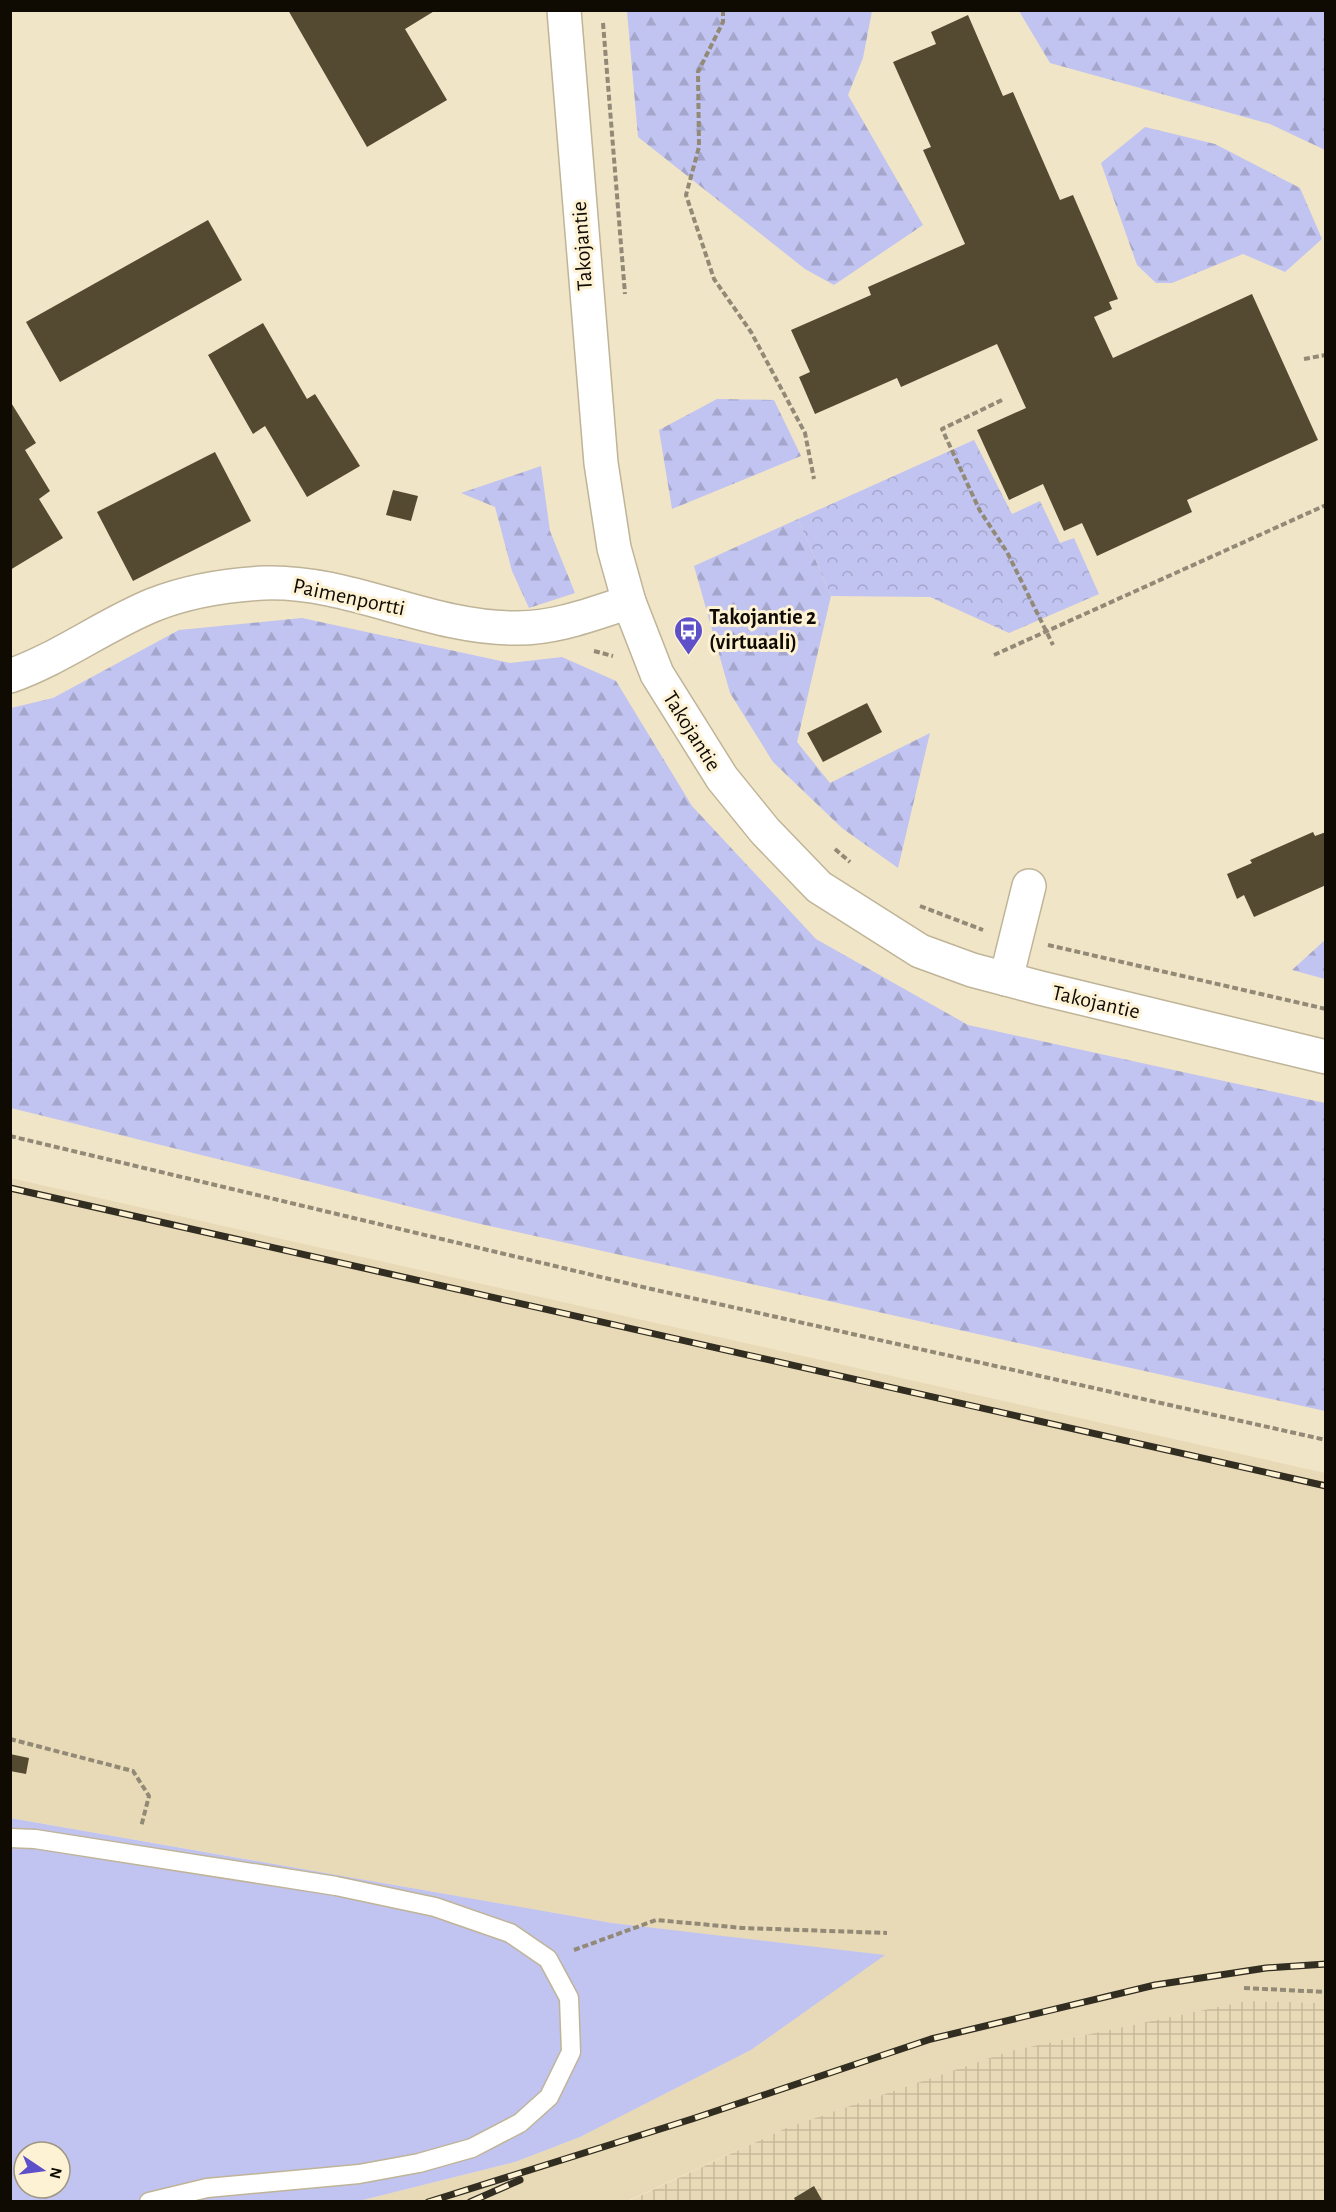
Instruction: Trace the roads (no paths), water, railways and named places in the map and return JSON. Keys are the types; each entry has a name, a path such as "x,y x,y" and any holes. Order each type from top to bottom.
{"street":[{"name":"Takojantie","path":"564,10 600,463 614,548 629,602 657,674 722,778 765,831 819,886 920,951 1006,980 1326,1057"},
{"name":"Paimenportti","path":"10,676 34,667 153,605 193,592 228,586 296,583 339,591 450,620 513,628 544,626 629,602"},
{"path":"1006,980 1029,886"}],"lane":[{"path":"10,1838 35,1839 336,1886 435,1907 510,1933 548,1959 569,1998 571,2052 549,2097 520,2123 472,2148 419,2163 359,2174 207,2188 149,2202"}],"railway":[{"path":"10,1188 1326,1486"},
{"path":"428,2202 692,2119 931,2039 1155,1985 1266,1968 1326,1964"},
{"path":"470,2202 520,2180"}],"place":[{"name":"Takojantie 2 (virtuaali)","path":"688,656"}]}
